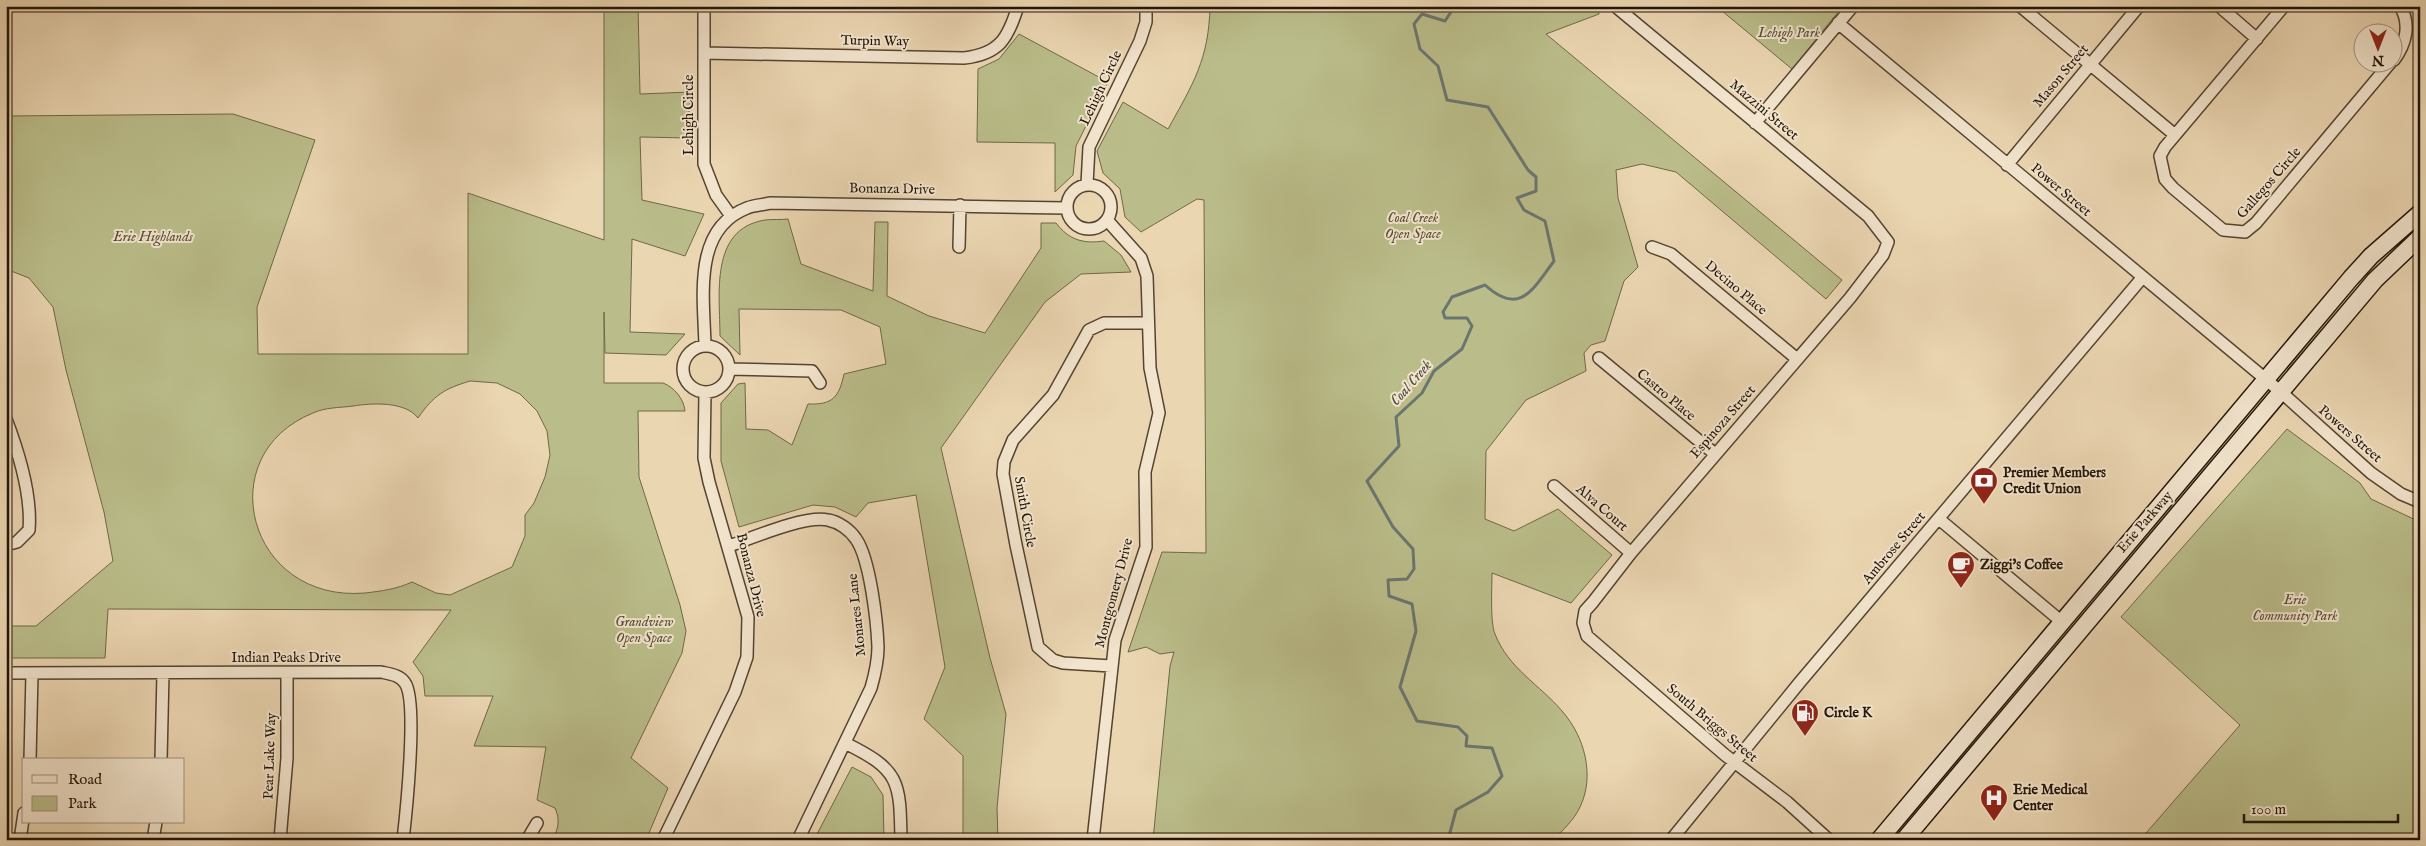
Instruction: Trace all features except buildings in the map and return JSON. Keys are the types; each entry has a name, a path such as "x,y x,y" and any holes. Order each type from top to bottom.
{"main road":[{"name":"Erie Parkway","path":"1879,840 2371,256 2420,213"},
{"name":"Erie Parkway","path":"1904,840 2375,280 2420,237"}],"street":[{"name":"Lehigh Circle","path":"704,6 704,164 716,195 731,216"},
{"name":"Turpin Way","path":"704,54 964,58 978,56 1000,46 1008,32 1018,6"},
{"name":"Lehigh Circle","path":"1087,184 1089,147 1140,40 1146,22 1146,6"},
{"name":"Mazzini Street","path":"1615,6 1868,216 1888,242"},
{"path":"1755,123 1853,6"},
{"path":"2020,6 2175,136"},
{"name":"Mason Street","path":"2007,164 2139,6"},
{"path":"2219,6 2257,39"},
{"name":"Gallegos Circle","path":"2284,6 2160,156 2165,179 2223,230 2245,232 2256,223 2383,72"},
{"name":"Gallegos Circle","path":"2400,6 2406,20 2406,38 2404,41"},
{"name":"Power Street","path":"1838,23 2265,380"},
{"path":"1087,184 1101,188 1110,200 1111,207 1106,220 1094,228 1078,226 1072,222 1066,208 1070,194 1080,186 1087,184"},
{"name":"Bonanza Drive","path":"706,346 706,256 715,231 731,216 748,208 770,203 956,205"},
{"path":"959,247 956,205 1066,208"},
{"name":"Montgomery Drive","path":"1093,840 1115,640 1146,547 1145,472 1159,413 1150,368 1147,276 1141,258 1106,220"},
{"name":"Espinoza Street","path":"1583,623 1585,611 1631,553 1883,255 1888,242"},
{"name":"Decino Place","path":"1652,247 1671,254 1797,359"},
{"name":"Ambrose Street","path":"1671,840 1800,682 2142,278"},
{"name":"Smith Circle","path":"1111,666 1063,663 1054,660 1038,647 1016,545 1003,474 1004,462 1013,440 1049,400 1089,330 1104,323 1148,323"},
{"path":"706,346 713,347 725,355 729,369 728,378 722,386 714,391 705,393 691,388 686,382 682,367 690,352 706,346"},
{"name":"Castro Place","path":"1599,358 1715,454"},
{"path":"729,369 812,371 820,383"},
{"name":"Powers Street","path":"2265,380 2281,392 2371,473 2395,490 2420,502"},
{"name":"Bonanza Drive","path":"663,840 735,692 747,657 748,617 709,482 704,458 705,393"},
{"path":"6,419 19,459 30,515 29,530 17,542 6,545"},
{"name":"Alva Court","path":"1554,486 1631,553"},
{"name":"Monares Lane","path":"729,546 808,520 827,519 837,522 856,539 867,568 878,647 876,670 871,688 846,743 798,840"},
{"path":"1939,519 2062,622"},
{"name":"South Briggs Street","path":"1583,623 1587,636 1735,763 1787,802 1830,840"},
{"name":"Indian Peaks Drive","path":"6,673 381,672 397,676 406,684 410,701 410,756 403,840"},
{"path":"30,758 32,673"},
{"path":"161,758 163,673"},
{"name":"Pear Lake Way","path":"280,840 287,758 287,673"},
{"path":"846,743 874,757 888,770 896,781 900,807 900,840"},
{"path":"527,840 537,823"},
{"path":"20,840 22,824"},
{"path":"153,840 156,824"}],"green space":[{"name":"Erie Highlands","path":"604,6 638,6 640,94 690,92 688,138 640,137 642,200 704,214 685,256 632,239 630,332 685,334 666,355 605,353 604,312 604,383 663,383 671,387 678,394 683,402 685,411 638,411 639,477 680,605 686,631 682,653 631,758 668,788 646,840 552,840 558,824 557,812 555,808 537,800 546,747 474,746 493,696 425,696 423,676 413,662 451,610 108,609 105,658 6,658 6,626 36,626 113,561 104,512 66,370 53,307 29,278 6,269 6,116 233,114 315,140 257,307 258,354 468,354 468,193 604,240","holes":["470,381 497,383 520,394 537,411 547,431 550,455 545,477 534,503 525,515 525,536 512,567 450,595 436,593 412,582 395,588 365,593 325,590 293,575 270,552 256,522 253,491 261,460 281,433 313,413 333,408 369,404 397,406 412,412 418,418 429,404 446,390"]},
{"name":"Coal Creek Open Space","path":"1210,6 1598,6 1599,14 1546,34 1842,280 1826,299 1676,172 1642,164 1616,170 1618,198 1638,267 1624,281 1605,341 1591,345 1584,353 1586,371 1526,400 1486,451 1485,519 1514,531 1558,509 1612,555 1571,603 1492,573 1492,622 1493,629 1501,646 1525,676 1570,721 1582,745 1585,757 1587,783 1580,807 1571,821 1553,840 1153,840 1170,666 1174,652 1160,654 1146,647 1128,652 1162,552 1206,553 1204,200 1197,199 1141,232 1125,217 1120,189 1103,173 1097,151 1123,102 1168,129 1192,84 1203,56 1207,41"},
{"name":"Lehigh Park","path":"1716,6 1843,6 1792,69"},
{"path":"1019,34 1108,82 1076,146 1073,175 1055,192 1055,143 977,142 978,69 999,59"},
{"path":"788,219 801,264 873,291 875,222 888,222 887,296 929,316 985,333 1041,248 1041,223 1056,223 1061,229 1077,240 1089,242 1104,241 1121,255 1131,272 1081,274 1045,302 941,448 990,658 1006,714 997,808 998,840 963,840 963,756 924,719 945,667 916,495 868,503 856,517 835,507 813,505 739,527 721,461 721,403 738,384 745,383 746,429 768,430 792,445 808,404 823,403 834,398 840,389 844,374 886,364 880,327 841,310 739,309 740,355 720,336 719,284 726,250 734,236 747,226 765,220"},
{"name":"Erie Community Park","path":"2287,429 2360,483 2371,499 2420,522 2420,840 2140,840 2240,725 2121,617"},
{"path":"852,767 871,777 883,795 884,840 814,840"}],"waterway":[{"name":"Coal Creek","path":"1448,840 1456,810 1488,792 1502,776 1492,748 1466,746 1467,736 1458,727 1417,721 1400,687 1416,631 1412,604 1389,596 1388,580 1407,579 1414,569 1413,549 1393,527 1367,481 1399,446 1396,417 1422,393 1434,371 1462,349 1472,326 1467,318 1445,318 1443,312 1452,297 1485,285 1508,299 1517,299 1525,296 1532,289 1554,261 1545,221 1524,210 1517,198 1536,191 1536,177 1528,170 1488,107 1447,100 1438,66 1420,49 1414,24 1422,14 1445,21 1455,6"}],"place":[{"name":"Premier Members Credit Union","path":"1984,505"},
{"name":"Ziggi's Coffee","path":"1961,589"},
{"name":"Circle K","path":"1805,737"},
{"name":"Erie Medical Center","path":"1994,822"}],"park label":[{"name":"Grandview Open Space","path":"644,630"}]}
